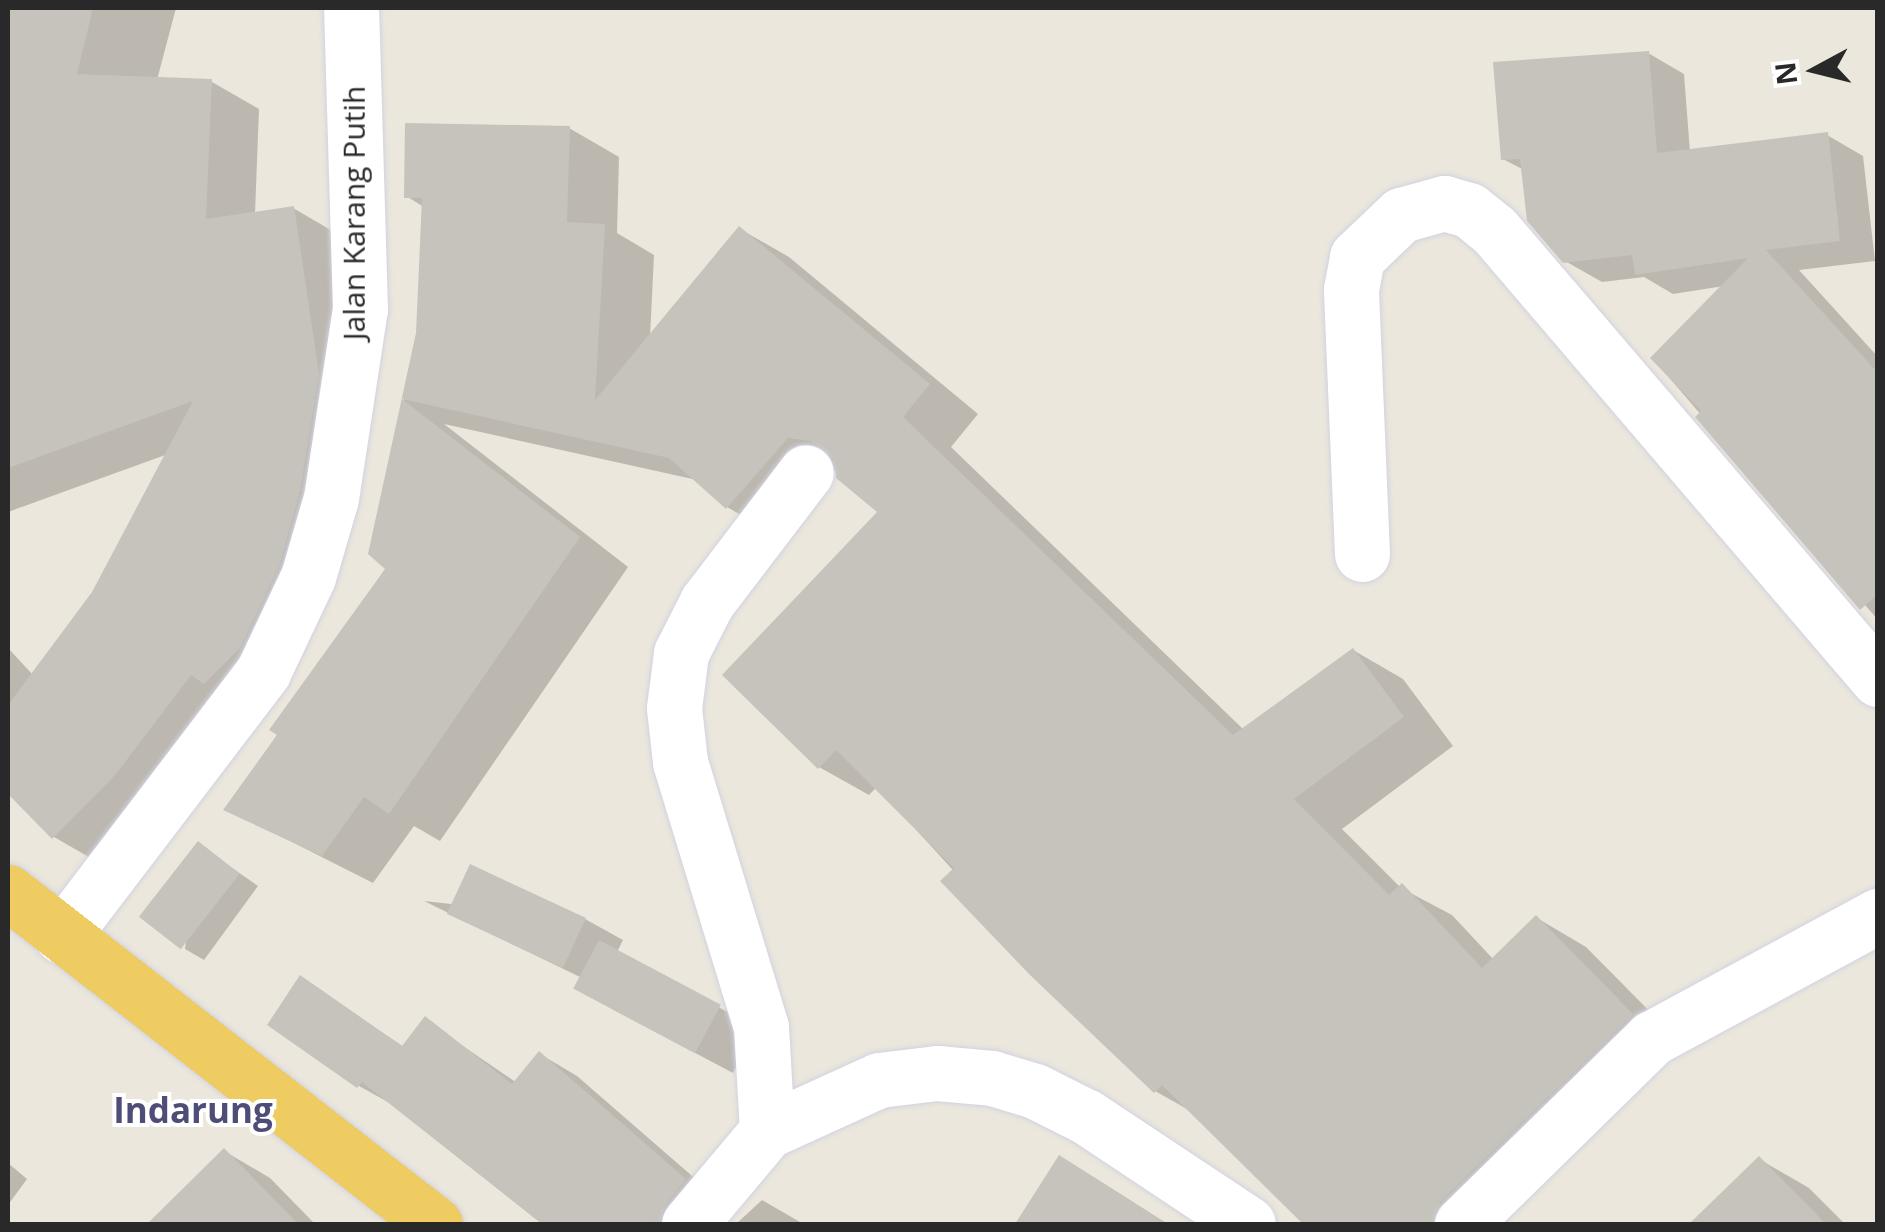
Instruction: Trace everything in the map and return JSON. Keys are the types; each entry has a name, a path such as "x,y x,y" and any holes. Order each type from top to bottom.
{"highway":[{"path":"8,892 434,1224"}],"street":[{"name":"Jalan Karang Putih","path":"62,936 262,672 308,577 331,498 360,309 352,8"},
{"path":"1362,554 1351,289 1357,257 1401,215 1444,203 1469,210 1494,230 1878,680"},
{"path":"767,1131 761,1027 680,762 674,708 680,654 707,602 806,472"},
{"path":"1462,1224 1652,1038 1878,916"},
{"path":"689,1224 767,1131 879,1080 937,1073 992,1078 1087,1117 1248,1224"}],"building":[{"path":"8,8 93,8 77,74 212,79 206,219 294,206 319,373 300,491 279,566 240,648 204,684 191,675 116,774 52,839 8,794 8,705 92,592 193,401 8,468"},
{"path":"1649,51 1657,153 1828,132 1840,241 1766,250 1878,373 1878,594 1860,610 1695,417 1701,411 1650,358 1748,258 1635,275 1632,255 1563,263 1527,221 1520,159 1501,160 1493,62"},
{"path":"405,123 570,126 567,222 605,224 595,400 739,226 930,384 903,417 1233,735 1353,648 1404,717 1294,799 1389,895 1402,883 1482,968 1536,915 1633,1014 1440,1202 1432,1224 1303,1224 1162,1085 1154,1093 1030,975 940,881 954,868 836,750 818,769 722,675 877,512 836,478 834,459 811,441 788,438 726,509 669,458 402,399 580,537 389,814 364,797 322,856 223,810 277,735 269,730 385,569 368,554 416,333 422,198 404,198"},
{"path":"198,841 240,874 181,949 139,917"},
{"path":"470,864 586,918 563,968 447,914"},
{"path":"599,940 721,1005 695,1053 573,989"},
{"path":"300,975 402,1046 425,1016 512,1084 539,1051 686,1179 665,1205 659,1224 542,1224 362,1082 357,1088 267,1025"},
{"path":"224,1148 298,1224 147,1224"},
{"path":"1059,1155 1168,1224 1015,1224"},
{"path":"1759,1156 1826,1224 1689,1224"}],"district":[{"name":"Indarung","path":"193,1110"}]}
